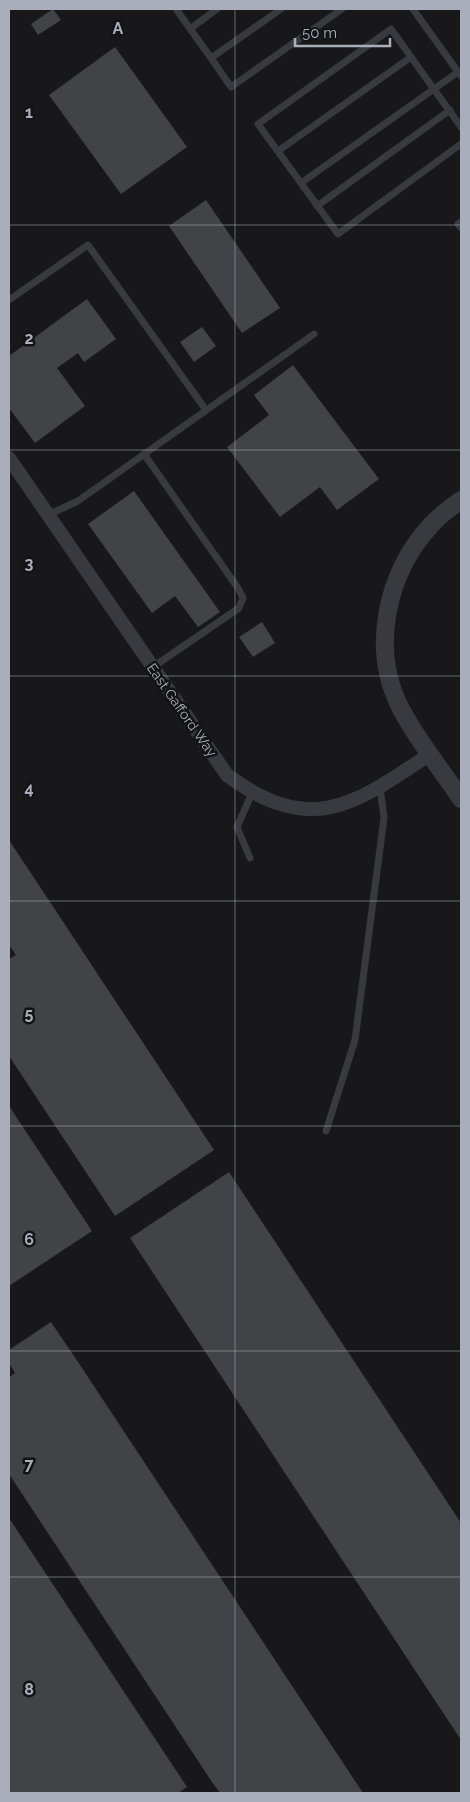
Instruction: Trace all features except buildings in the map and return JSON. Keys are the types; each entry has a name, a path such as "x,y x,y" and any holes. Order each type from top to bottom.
{"street":[{"name":"East Gafford Way","path":"9,458 227,775 252,793 271,802 289,807 308,809 346,804 380,788 430,754"},
{"path":"461,500 446,511 421,536 400,573 388,607 384,633 385,655 390,681 400,706 461,799"}],"lane":[{"path":"176,9 231,87 342,9"},
{"path":"190,29 217,9"},
{"path":"211,58 281,9"},
{"path":"301,183 434,89 460,74 413,9"},
{"path":"461,127 391,29 258,124 338,234 461,144"},
{"path":"278,151 411,57"},
{"path":"317,206 450,110"},
{"path":"461,222 458,224 461,228"},
{"path":"9,300 88,245 206,410"},
{"path":"48,515 78,501 314,334"},
{"path":"144,454 238,588 243,598 239,608 152,667"},
{"path":"326,1131 355,1040 384,818 380,788"},
{"path":"250,858 237,827 252,793"}]}
